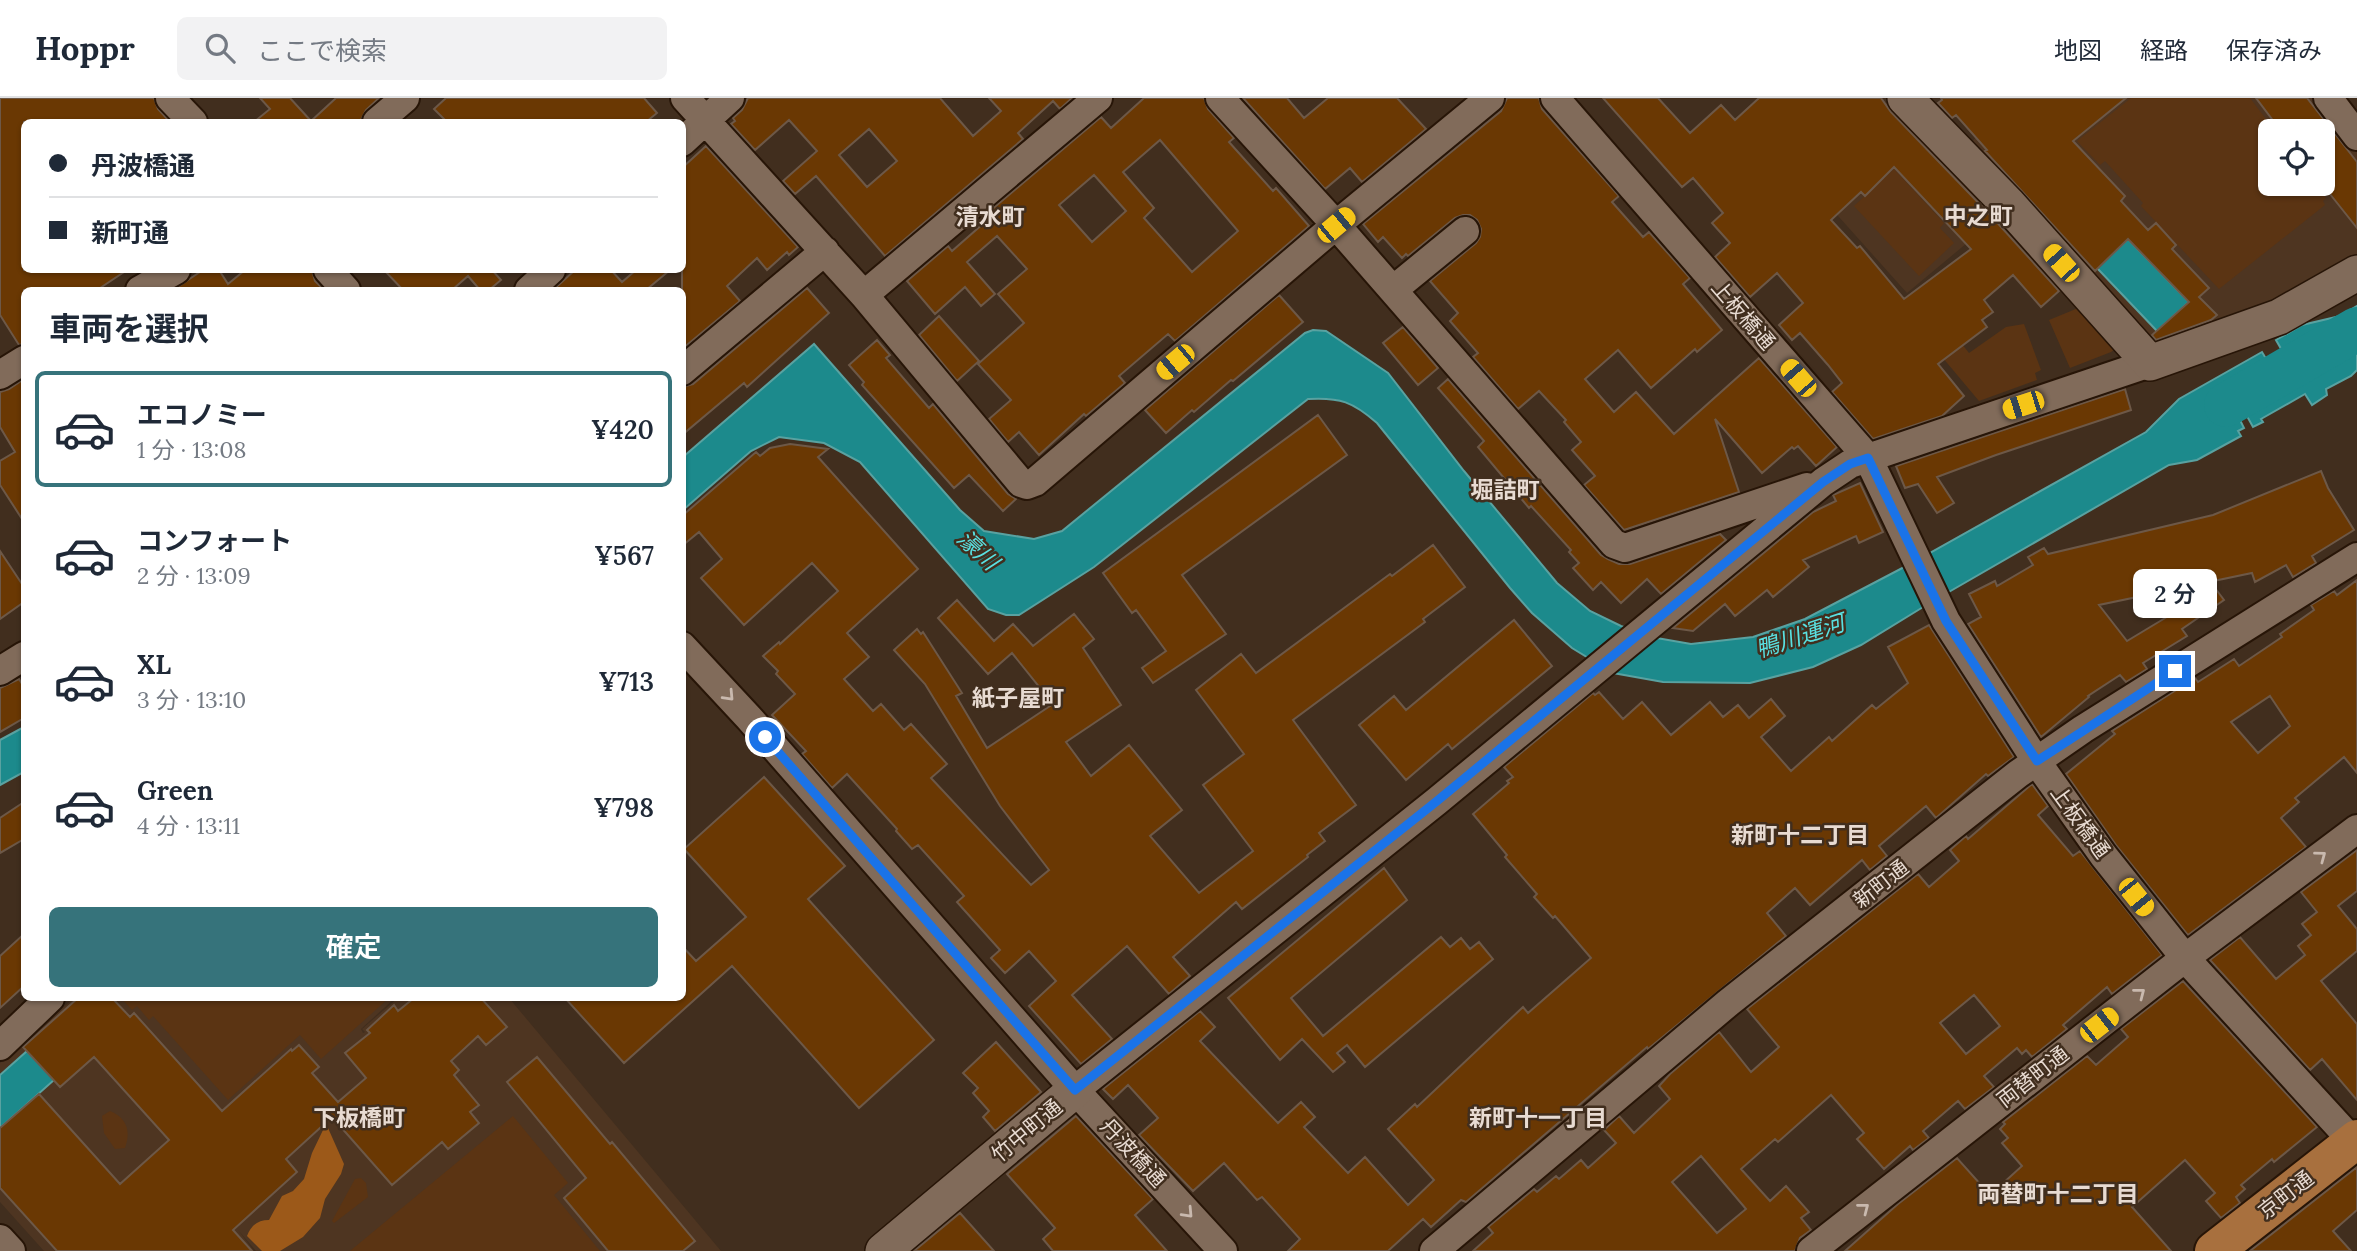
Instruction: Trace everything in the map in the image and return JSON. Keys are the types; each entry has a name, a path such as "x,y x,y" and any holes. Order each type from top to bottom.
{"main road":[{"name":"京町通","path":"2214,1251 2356,1142"}],"street":[{"path":"170,98 190,119"},
{"path":"380,119 405,98"},
{"path":"685,98 864,295 1021,483 1027,485 1035,482 1336,225 1490,98"},
{"path":"686,138 730,98"},
{"path":"864,295 1098,98"},
{"path":"1220,98 1336,225 1614,544 1625,548 1823,482 1850,464 1921,438 2150,363 2279,317 2357,273"},
{"name":"上板橋通","path":"1555,98 1868,458 1946,621 2037,761 2103,855 2185,958 2356,1142"},
{"path":"1905,98 2008,204 2150,363"},
{"path":"2329,98 2357,136"},
{"path":"1393,290 1465,231"},
{"path":"686,368 825,251"},
{"path":"145,287 171,273"},
{"path":"331,273 343,287"},
{"path":"532,287 548,273"},
{"path":"0,375 21,362"},
{"name":"竹中町通","path":"883,1251 1075,1090 1437,801 1823,482"},
{"name":"新町通","path":"1434,1251 1728,1003 2037,761 2312,583 2357,557"},
{"name":"丹波橋通","path":"686,650 757,727 1075,1090 1223,1251"},
{"path":"0,671 21,658"},
{"name":"両替町通","path":"1811,1251 2185,958 2357,829"},
{"path":"0,1046 47,1001"},
{"path":"0,1239 11,1251"}],"shaded area":[{"path":"1892,98 2003,213 1907,293 1805,179"},
{"path":"2023,98 2318,98 2335,119 2258,119 2258,196 2335,196 2335,119 2357,147 2357,259 2281,300 2154,349 1964,148"},
{"path":"2131,98 2250,98 2266,119 2258,119 2258,196 2325,196 2325,205 2219,289 2141,206 2143,203 2105,161 2100,165 2077,141"},
{"path":"1894,169 1944,223 1940,228 1954,243 1919,276 1854,206"},
{"path":"2088,304 2116,348 2070,368 2049,320"},
{"path":"2024,324 2041,370 2035,373 2037,380 1979,401 1932,345 1958,339 1969,353 2006,327"},
{"path":"71,1001 392,1001 361,1029 363,1033 365,1032 362,1029 395,1001 512,1001 721,1251 256,1251 238,1230 254,1251 44,1251 0,1202 0,1063"},
{"path":"124,1001 386,1001 321,1059 300,1035 228,1100 153,1016 149,1020 137,1006 132,1010"},
{"path":"110,1111 124,1121 128,1136 125,1148 115,1149 104,1133 102,1116"},
{"path":"513,1116 568,1183 554,1195 600,1251 350,1251"},
{"path":"328,1128 344,1164 341,1174 325,1199 320,1218 303,1237 280,1251 262,1251 247,1236 249,1232 258,1222 269,1220 282,1196 293,1191 304,1179 312,1153 323,1130"},
{"path":"361,1178 366,1183 368,1197 334,1223 332,1221 355,1179"}],"water":[{"path":"2128,239 2189,302 2157,331 2097,268"},
{"path":"2357,306 2357,370 2326,389 2327,395 2312,405 2305,394 2261,419 2263,422 2253,427 2243,409 2299,380 2276,340 2302,325 2340,316"},
{"name":"濠川","path":"1313,330 1326,331 1388,373 1464,471 1557,583 1590,611 1651,637 1691,644 1753,637 1805,619 1910,564 2146,432 2179,399 2262,352 2280,382 2234,408 2244,428 2238,431 2241,436 2197,460 2169,465 1861,645 1813,667 1750,683 1663,682 1613,673 1572,648 1532,613 1510,588 1377,423 1361,410 1338,400 1308,399 1094,567 1019,615 1006,615 988,609 860,462 824,443 779,437 751,451 686,507 686,454 814,344 960,510 984,531 1034,539 1062,531 1305,333"},
{"path":"21,729 21,774 0,785 0,740"},
{"path":"27,1051 54,1080 0,1128 0,1075"}],"building":[{"path":"0,98 154,98 158,109 167,119 21,119 21,273 122,273 102,287 21,287 21,345 0,315"},
{"path":"260,98 290,98 309,119 258,119 270,109"},
{"path":"336,98 379,98 366,110 362,119 313,119"},
{"path":"446,98 644,98 657,113 650,119 444,119 434,109"},
{"path":"748,98 940,98 973,136 1001,111 989,98 1072,98 1060,109 1053,101 1018,133 1023,139 885,256 816,176 795,194 783,181 817,151 789,120 755,150 731,124 735,121 733,118 742,110","holes":["869,129 897,161 867,187 839,155"]},
{"path":"1144,98 1204,98 1208,109 1234,138 1229,142 1273,191 1276,188 1309,226 1175,341 1168,334 1119,376 1125,383 1086,416 1084,414 1039,455 1019,432 1008,442 989,419 1011,400 978,364 1024,323 998,294 1027,269 997,236 967,262 995,294 981,306 965,287 935,314 907,281 948,246 952,251 993,215 990,211 1101,117 1111,128","holes":["1160,140 1238,231 1192,272 1144,218 1154,208 1123,172","1094,175 1126,211 1092,242 1059,205"]},
{"path":"1243,98 1287,98 1304,118 1328,98 1397,98 1426,129 1362,182 1350,168 1325,189"},
{"path":"1507,98 1539,98 1542,109 1619,196 1612,202 1643,237 1649,232 1690,278 1683,284 1722,330 1697,352 1695,349 1651,388 1618,350 1585,379 1614,412 1636,392 1674,434 1759,358 1837,447 1816,466 1798,446 1794,449 1792,447 1762,473 1715,419 1739,492 1624,530 1584,485 1595,476 1572,450 1581,442 1564,422 1566,420 1539,391 1518,409 1473,357 1478,353 1450,321 1458,313 1430,281 1476,243 1481,229 1477,220 1470,215 1455,218 1402,258 1383,237 1378,242 1363,224 1501,111"},
{"path":"1603,98 1658,98 1690,133 1721,105 1735,120 1759,98 1881,98 1891,112 2059,291 2041,307 2013,275 1984,300 1993,312 1982,320 1987,327 1938,364 1964,396 1942,416 1873,439 1832,392 1842,383 1828,365 1800,333 1792,340 1779,325 1803,303 1777,273 1750,297 1715,257 1730,243 1712,223 1723,213 1693,178 1682,187","holes":["1894,167 1971,249 1904,299 1860,246 1857,248 1831,220 1861,192 1865,196"]},
{"path":"1941,98 2126,98 2073,141 2125,196 2121,201 2148,230 2156,223 2176,245 2172,249 2209,288 2199,297 2217,315 2211,320 2156,340 2152,335 2189,302 2128,239 2095,271 1985,151 1987,150 1956,115 1952,118 1938,103"},
{"path":"2256,98 2307,98 2323,119 2272,119"},
{"path":"2335,134 2357,162 2357,228 2332,196 2335,196"},
{"path":"706,146 798,247 789,255 787,252 767,270 757,258 727,286 740,301 686,346 686,287 682,287 682,273 686,273 686,164"},
{"path":"198,273 221,273 228,284 241,273 313,273 315,281 321,287 178,287"},
{"path":"387,273 495,273 501,280 493,287 477,287 468,276 455,287 400,287"},
{"path":"572,273 614,273 622,282 632,273 666,273 650,287 556,287"},
{"path":"807,288 829,313 747,387 744,383 686,432 686,386 693,384"},
{"path":"1279,295 1303,322 1166,433 1145,410"},
{"path":"939,316 979,361 957,381 919,335"},
{"path":"1403,327 1438,368 1418,385 1383,343"},
{"path":"877,340 890,355 886,358 929,408 933,404 1008,494 1016,499 1003,511 969,475 954,488 862,385 864,382 849,365"},
{"path":"1448,379 1601,555 1619,564 1630,564 1720,534 1726,540 1661,594 1647,579 1621,603 1601,582 1593,590 1573,568 1579,563 1569,552 1571,550 1531,506 1529,508 1478,447 1484,441 1438,388"},
{"path":"21,381 21,517 0,485 0,461 15,452 0,427 0,392"},
{"path":"2125,389 2131,410 1937,477 1954,503 1937,513 1918,484 1905,488 1896,466"},
{"path":"1318,415 1347,455 1182,575 1226,634 1153,683 1142,668 1166,651 1136,610 1132,613 1103,573"},
{"path":"790,444 828,449 818,457 918,569 847,633 869,657 844,679 873,711 881,704 904,730 911,724 947,764 931,778 1031,885 1049,870 1000,806 925,684 894,650 917,629 921,634 923,632 962,693 956,696 987,748 1053,704 1012,653 988,674 938,618 957,600 994,641 1013,624 1033,646 1074,614 1094,639 1083,648 1121,705 1066,742 1091,776 1129,745 1182,810 1150,836 1199,893 1253,851 1203,785 1244,754 1196,690 1241,654 1256,673 1433,545 1465,587 1423,619 1425,622 1293,720 1356,805 1319,833 1325,841 1307,855 1308,857 1242,909 1236,902 1173,957 1190,976 1169,994 1127,946 1072,995 1112,1039 1081,1064 1029,1006 1056,981 1029,951 1005,973 991,958 1000,950 957,902 964,896 918,845 912,849 847,774 832,788 802,754 806,751 772,715 795,694 763,656 838,591 812,563 744,625 701,578 722,559 699,532 686,543 686,513 756,452 760,456 770,448"},
{"path":"2321,471 2328,488 2354,530 2312,556 2316,563 2293,577 2286,565 2255,582 2252,573 2099,605 2127,641 2215,588 2224,600 2182,629 2187,636 2143,663 2147,669 2126,682 2120,675 2088,696 2041,737 1968,624 1981,617 1969,594 1995,581 1997,586 2033,565 2028,557 2044,548 2048,554 2213,515"},
{"path":"1860,483 1883,532 1859,543 1856,536 1803,560 1809,567 1773,597 1767,590 1735,616 1725,604 1693,631 1673,628 1813,512 1836,501 1833,495"},
{"path":"0,551 21,582 21,604 0,619"},
{"path":"2357,580 2357,773 2344,757 2295,798 2299,802 2281,818 2306,847 2188,935 2116,845 2066,774 2115,734 2112,731 2195,678 2198,682 2234,659 2239,666 2282,637 2280,634 2314,610 2311,605 2334,591 2337,595","holes":["2270,696 2290,726 2258,753 2231,722"]},
{"path":"1514,620 1552,666 1452,749 1448,744 1406,780 1359,725 1394,696 1406,710"},
{"path":"1929,625 2014,757 1988,776 1986,774 1936,818 1926,806 1879,846 1887,856 1870,870 1862,860 1810,905 1795,888 1767,913 1786,936 1648,1049 1647,1047 1466,1202 1461,1200 1431,1227 1423,1219 1388,1251 1288,1251 1300,1239 1262,1197 1257,1200 1224,1163 1193,1191 1139,1135 1158,1118 1128,1085 1113,1099 1103,1089 1200,1011 1215,1027 1200,1041 1278,1123 1301,1102 1315,1117 1304,1127 1348,1173 1365,1157 1408,1205 1434,1180 1388,1129 1415,1104 1417,1107 1523,1007 1528,1013 1591,958 1555,916 1553,918 1534,897 1537,894 1473,814 1513,777 1504,767 1593,693 1595,695 1599,692 1623,719 1642,702 1671,735 1710,702 1723,717 1738,705 1749,718 1771,699 1785,716 1761,737 1791,771 1829,737 1832,741 1872,705 1876,709 1908,683 1888,647"},
{"path":"19,679 21,682 21,720 0,732 0,688"},
{"path":"764,777 845,866 808,899 934,1040 859,1108 732,966 624,1063 568,1001 686,1001 686,950 696,961 746,917 686,851 686,847"},
{"path":"2032,784 2048,806 2038,815 2073,856 2080,851 2162,955 2112,994 2107,987 2063,1025 2067,1029 2032,1057 2026,1050 2022,1054 2017,1048 1984,1076 1994,1087 1965,1109 1958,1101 1923,1131 1929,1138 1913,1150 1910,1146 1884,1169 1857,1139 1864,1133 1831,1095 1778,1142 1775,1139 1741,1169 1770,1201 1786,1186 1809,1212 1801,1218 1811,1230 1800,1238 1795,1251 1473,1251 1493,1233 1488,1227 1534,1189 1537,1192 1556,1176 1559,1179 1581,1160 1588,1168 1616,1143 1604,1130 1619,1116 1634,1133 1670,1099 1659,1086 1719,1032 1751,1072 1779,1047 1747,1009 1918,874 1929,887 1959,861 1950,850 1966,836 1968,839","holes":["1974,995 2000,1026 1966,1054 1940,1023","1701,1156 1746,1209 1717,1233 1672,1182"]},
{"path":"21,804 21,841 0,853 0,818"},
{"path":"2357,850 2357,891 2338,906 2357,929 2357,951 2321,981 2357,1024 2357,1100 2322,1059 2310,1070 2210,960 2240,937 2276,979 2305,955 2298,946 2311,935 2302,924 2317,912 2301,892"},
{"path":"1384,868 1407,900 1291,998 1323,1036 1441,937 1450,947 1461,938 1470,949 1479,942 1493,959 1365,1067 1347,1045 1337,1053 1345,1062 1333,1072 1302,1039 1280,1060 1228,998"},
{"path":"21,937 21,989 0,1008 0,956"},
{"path":"2183,981 2317,1127 2241,1185 2245,1189 2236,1197 2240,1203 2221,1218 2206,1201 2215,1193 2185,1160 2132,1207 2171,1251 1845,1251 1898,1204 1957,1158 1990,1195 2022,1166 2002,1143 2008,1138 2000,1129 2005,1124 2003,1122 2087,1056 2096,1065 2128,1037 2121,1029"},
{"path":"75,1001 115,1001 130,1017 134,1013 222,1111 291,1049 292,1051 299,1045 319,1067 312,1073 338,1102 366,1078 345,1053 370,1033 367,1030 394,1005 398,1011 410,1001 484,1001 507,1027 486,1045 478,1036 451,1061 459,1070 454,1075 479,1105 470,1112 479,1123 448,1149 442,1142 392,1185 332,1117 286,1159 297,1172 233,1230 252,1251 57,1251 0,1188 0,1128 39,1094 120,1184 169,1140 94,1057 60,1087 23,1047"},
{"path":"996,1042 1041,1092 995,1131 983,1117 989,1111 973,1093 978,1088 963,1073"},
{"path":"537,1057 695,1241 683,1251 608,1251 564,1198 586,1178 507,1082"},
{"path":"1076,1116 1153,1199 1135,1215 1167,1251 1053,1251 1043,1239 1055,1228 1007,1174"},
{"path":"2357,1167 2357,1210 2333,1231 2351,1251 2250,1251"},
{"path":"960,1213 994,1251 914,1251"}],"waterway":[{"name":"鴨川運河","path":"2226,405 2357,329"}],"district":[{"name":"中之町","path":"1978,216"},
{"name":"清水町","path":"990,217"},
{"name":"堀詰町","path":"1505,490"},
{"name":"紙子屋町","path":"1018,698"},
{"name":"新町十二丁目","path":"1800,835"},
{"name":"下板橋町","path":"359,1118"},
{"name":"新町十一丁目","path":"1538,1118"},
{"name":"両替町十二丁目","path":"2058,1194"}],"route":[{"path":"765,737 1075,1090 1437,801 1823,482 1850,464 1868,458 1946,621 2037,761 2175,671"}]}
